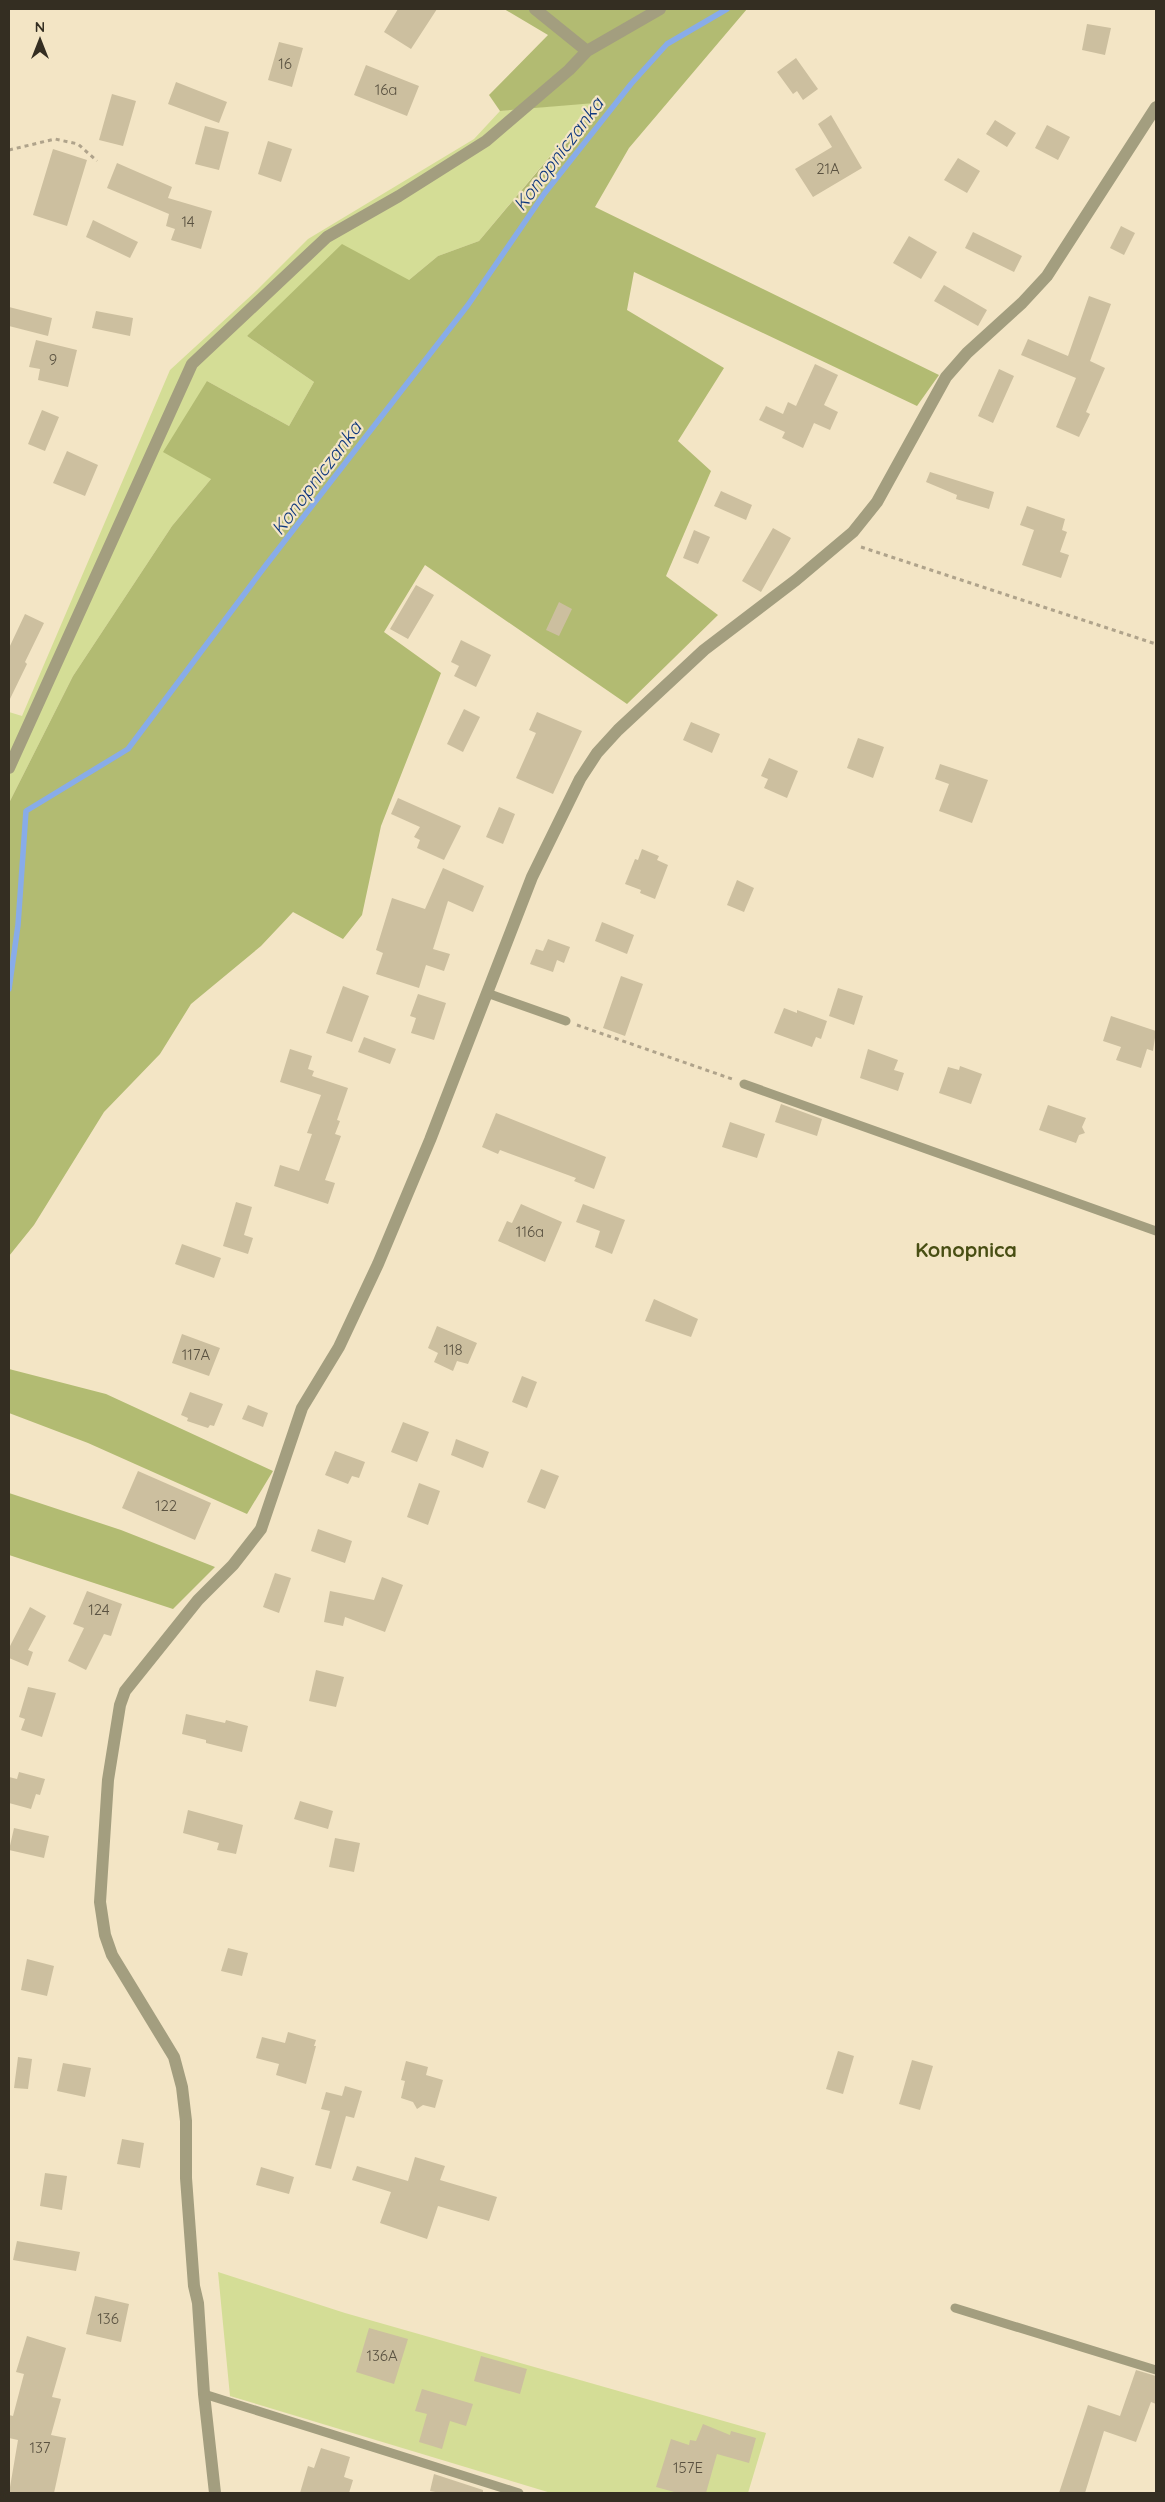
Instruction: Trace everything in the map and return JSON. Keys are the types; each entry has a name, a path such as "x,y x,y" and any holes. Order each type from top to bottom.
{"street":[{"path":"535,9 587,51"},
{"path":"9,768 192,364 328,237 399,196 486,141 569,70 587,51 660,9"},
{"path":"215,2493 204,2394 186,2178 186,2121 182,2087 174,2057 112,1955 105,1935 100,1902 108,1780 120,1705 134,1679 198,1600 234,1566 260,1530 302,1408 340,1347 378,1264 430,1140 532,877 580,779 597,753 618,730 704,650 796,580 845,539 877,502 946,377 967,353 1022,303 1047,276 1156,106"}],"lane":[{"path":"487,993 566,1021"},
{"path":"744,1084 1156,1231"},
{"path":"955,2308 1156,2370"},
{"path":"204,2394 519,2493"}],"path":[{"path":"9,150 55,139 78,144 97,161"},
{"path":"845,539 852,544 1156,644"},
{"path":"566,1021 744,1084"}],"green space":[{"path":"504,9 747,9 629,148 595,207 939,375 917,406 634,272 627,310 724,368 678,441 711,471 666,576 718,615 627,704 425,565 384,632 441,673 381,826 362,915 343,939 293,912 261,946 191,1004 160,1054 104,1112 34,1225 9,1256 9,803 73,676 172,526 211,479 163,452 207,381 289,426 314,382 247,336 342,244 409,280 438,256 479,241 595,103 500,111 489,95 548,35"},
{"path":"595,102 479,241 438,256 409,280 247,336 314,382 289,426 207,381 211,479 172,526 73,676 9,803 9,712 22,716 170,370 257,290 308,239 474,139 500,111"},
{"path":"9,1369 106,1394 273,1471 247,1514 88,1443 9,1413"},
{"path":"9,1493 121,1530 215,1567 173,1609 9,1555"},
{"path":"218,2272 345,2313 766,2433 748,2493 551,2493 230,2396"}],"building":[{"path":"398,9 437,9 411,49 384,32"},
{"path":"1087,24 1111,28 1105,55 1082,50"},
{"path":"279,42 303,48 292,87 268,80"},
{"path":"796,58 818,89 803,100 797,91 793,94 777,72"},
{"path":"366,65 419,86 407,116 354,95"},
{"path":"176,82 227,102 219,123 168,104"},
{"path":"112,94 136,101 123,146 99,140"},
{"path":"831,115 862,168 813,197 795,169 832,147 818,124"},
{"path":"995,120 1016,133 1007,147 986,134"},
{"path":"1047,125 1070,137 1058,160 1035,148"},
{"path":"205,126 229,132 219,170 195,164"},
{"path":"268,141 292,149 281,182 258,174"},
{"path":"53,149 87,160 67,226 33,215"},
{"path":"958,158 980,171 967,193 944,180"},
{"path":"117,163 172,187 168,198 212,211 201,249 171,240 175,229 166,226 169,214 107,188"},
{"path":"93,220 138,242 130,258 86,237"},
{"path":"1121,226 1135,233 1124,255 1110,248"},
{"path":"973,232 1022,256 1014,272 965,248"},
{"path":"909,236 937,252 921,279 893,263"},
{"path":"944,285 987,310 978,326 934,301"},
{"path":"1089,296 1111,304 1090,361 1105,368 1086,412 1090,414 1079,437 1056,427 1076,378 1021,355 1028,339 1068,356"},
{"path":"9,307 52,318 48,336 9,326"},
{"path":"96,311 133,318 130,336 92,328"},
{"path":"36,340 77,350 68,387 38,380 40,369 29,367"},
{"path":"815,364 838,375 824,405 838,412 830,430 814,423 803,448 782,438 785,432 759,420 766,406 783,414 788,402 796,406"},
{"path":"999,369 1014,376 993,423 978,416"},
{"path":"42,410 59,417 45,451 28,444"},
{"path":"67,451 98,465 85,496 53,483"},
{"path":"930,472 994,492 989,509 956,499 957,495 926,482"},
{"path":"721,491 752,505 746,520 714,506"},
{"path":"1027,506 1065,519 1062,530 1067,532 1060,552 1069,555 1061,578 1022,565 1034,530 1020,525"},
{"path":"773,528 791,538 761,592 742,581"},
{"path":"694,530 710,537 698,564 683,558"},
{"path":"416,585 434,595 408,639 390,629"},
{"path":"559,602 572,609 559,636 546,630"},
{"path":"25,614 44,623 9,701 9,648"},
{"path":"461,640 491,655 476,687 454,676 459,666 451,662"},
{"path":"464,709 480,717 463,752 447,744"},
{"path":"537,712 582,731 553,794 516,778 536,733 529,730"},
{"path":"691,722 720,734 712,753 683,740"},
{"path":"858,738 884,747 873,778 847,768"},
{"path":"769,758 798,771 787,798 764,788 768,779 761,776"},
{"path":"940,764 988,780 972,823 939,811 949,784 935,779"},
{"path":"398,798 461,826 444,860 417,848 420,840 414,837 420,827 391,814"},
{"path":"499,807 515,814 503,844 486,837"},
{"path":"642,849 659,856 657,860 668,865 655,899 640,893 641,890 625,884 635,859 638,860"},
{"path":"443,868 484,886 473,912 448,901 433,949 450,954 444,971 426,965 419,988 376,974 383,953 376,950 392,898 425,909"},
{"path":"737,880 754,888 744,912 727,905"},
{"path":"602,922 634,935 627,954 595,941"},
{"path":"548,939 570,947 564,963 557,960 553,972 530,964 536,949 543,951"},
{"path":"621,976 643,984 625,1036 603,1028"},
{"path":"343,986 369,996 352,1042 326,1033"},
{"path":"838,988 863,996 854,1025 829,1016"},
{"path":"418,994 446,1003 434,1040 411,1033 416,1018 410,1016"},
{"path":"784,1008 797,1013 797,1010 827,1021 821,1039 816,1037 812,1047 774,1033"},
{"path":"1111,1016 1156,1031 1153,1051 1147,1049 1141,1068 1116,1060 1121,1047 1103,1041"},
{"path":"364,1037 396,1049 390,1064 358,1052"},
{"path":"290,1049 312,1056 308,1069 314,1071 312,1076 348,1088 337,1120 340,1121 335,1134 341,1136 325,1180 335,1183 328,1204 274,1186 280,1165 299,1171 312,1134 307,1133 321,1095 280,1082"},
{"path":"868,1049 898,1060 894,1070 904,1073 898,1091 860,1078"},
{"path":"960,1066 982,1074 971,1104 939,1093 948,1067 959,1070"},
{"path":"781,1104 822,1119 817,1136 775,1122"},
{"path":"1048,1105 1086,1118 1082,1127 1085,1133 1079,1135 1076,1143 1039,1130"},
{"path":"496,1113 606,1157 594,1189 574,1181 576,1178 500,1150 498,1154 482,1147"},
{"path":"730,1122 765,1134 757,1158 722,1147"},
{"path":"236,1202 252,1207 244,1235 253,1238 248,1254 223,1246"},
{"path":"521,1204 562,1222 545,1262 498,1241 507,1221 512,1223"},
{"path":"583,1204 625,1220 612,1254 595,1247 600,1231 576,1222"},
{"path":"182,1244 221,1258 214,1278 175,1264"},
{"path":"654,1299 698,1319 691,1337 645,1321"},
{"path":"437,1326 477,1343 468,1364 457,1361 453,1371 434,1362 438,1353 428,1348"},
{"path":"182,1334 220,1348 209,1376 172,1363"},
{"path":"522,1376 537,1382 527,1408 512,1402"},
{"path":"190,1392 223,1404 214,1426 210,1425 208,1428 187,1421 188,1418 181,1415"},
{"path":"248,1405 268,1413 263,1427 242,1419"},
{"path":"403,1422 429,1432 417,1462 391,1452"},
{"path":"456,1439 489,1452 483,1468 451,1455"},
{"path":"335,1451 365,1462 359,1478 352,1476 348,1484 325,1475"},
{"path":"541,1469 559,1476 545,1509 527,1502"},
{"path":"138,1471 211,1503 195,1540 122,1508"},
{"path":"419,1483 440,1491 428,1525 407,1517"},
{"path":"318,1529 352,1541 345,1563 311,1551"},
{"path":"275,1573 291,1578 279,1613 263,1607"},
{"path":"382,1577 403,1585 385,1632 345,1617 343,1626 324,1622 330,1591 374,1600"},
{"path":"87,1591 122,1604 111,1636 104,1634 86,1670 68,1661 84,1628 73,1624"},
{"path":"30,1607 46,1616 28,1650 33,1652 28,1666 9,1658 9,1648"},
{"path":"316,1670 344,1677 336,1707 309,1701"},
{"path":"28,1687 56,1693 42,1737 21,1730 25,1719 19,1717"},
{"path":"186,1714 225,1723 226,1720 248,1726 242,1752 206,1743 206,1740 182,1734"},
{"path":"19,1772 45,1779 40,1795 36,1794 31,1809 9,1803 9,1777 17,1779"},
{"path":"300,1801 333,1811 328,1829 294,1819"},
{"path":"188,1810 243,1825 236,1854 217,1850 219,1843 183,1833"},
{"path":"14,1828 49,1836 44,1858 9,1850"},
{"path":"335,1838 360,1843 354,1872 329,1867"},
{"path":"228,1948 248,1953 242,1976 221,1971"},
{"path":"27,1959 54,1966 47,1996 21,1990"},
{"path":"288,2032 316,2040 306,2084 276,2075 279,2064 256,2058 262,2037 285,2043"},
{"path":"838,2051 854,2056 843,2094 826,2089"},
{"path":"18,2057 32,2059 28,2089 14,2088"},
{"path":"912,2060 933,2066 920,2110 899,2104"},
{"path":"406,2061 428,2067 426,2075 443,2080 435,2108 423,2105 417,2109 413,2102 401,2098 405,2081 401,2080"},
{"path":"63,2063 91,2068 85,2097 57,2091"},
{"path":"345,2086 362,2091 354,2118 346,2116 331,2169 315,2165 330,2111 321,2109 326,2092 342,2096"},
{"path":"122,2139 144,2143 140,2168 117,2164"},
{"path":"415,2157 445,2166 440,2180 497,2197 489,2221 438,2206 427,2239 380,2223 391,2192 352,2180 357,2166 408,2181"},
{"path":"261,2167 294,2177 289,2194 256,2185"},
{"path":"45,2173 67,2176 62,2210 40,2206"},
{"path":"17,2241 80,2252 76,2271 13,2260"},
{"path":"95,2296 129,2304 121,2342 86,2334"},
{"path":"369,2328 408,2339 394,2384 356,2372"},
{"path":"27,2336 66,2348 52,2397 61,2399 51,2435 66,2438 54,2493 9,2493 18,2440 9,2438 9,2415 13,2416 24,2374 16,2372"},
{"path":"481,2356 527,2369 520,2394 474,2381"},
{"path":"1136,2370 1156,2376 1156,2404 1151,2402 1136,2442 1104,2431 1085,2493 1059,2493 1088,2405 1120,2416"},
{"path":"422,2389 473,2404 466,2426 450,2421 442,2449 419,2442 427,2414 415,2411"},
{"path":"703,2424 730,2435 731,2431 756,2438 749,2463 717,2454 706,2493 678,2493 656,2487 671,2439 689,2445 690,2440 696,2441"},
{"path":"321,2448 350,2457 344,2477 353,2480 349,2493 300,2493 308,2466 314,2468"},
{"path":"434,2474 483,2490 483,2493 441,2493 430,2491"}],"waterway":[{"name":"Konopniczanka","path":"9,989 18,925 26,811 128,749 266,565 468,305 544,194 631,84 667,44 727,9"}],"district":[{"name":"Konopnica","path":"966,1250"}]}
